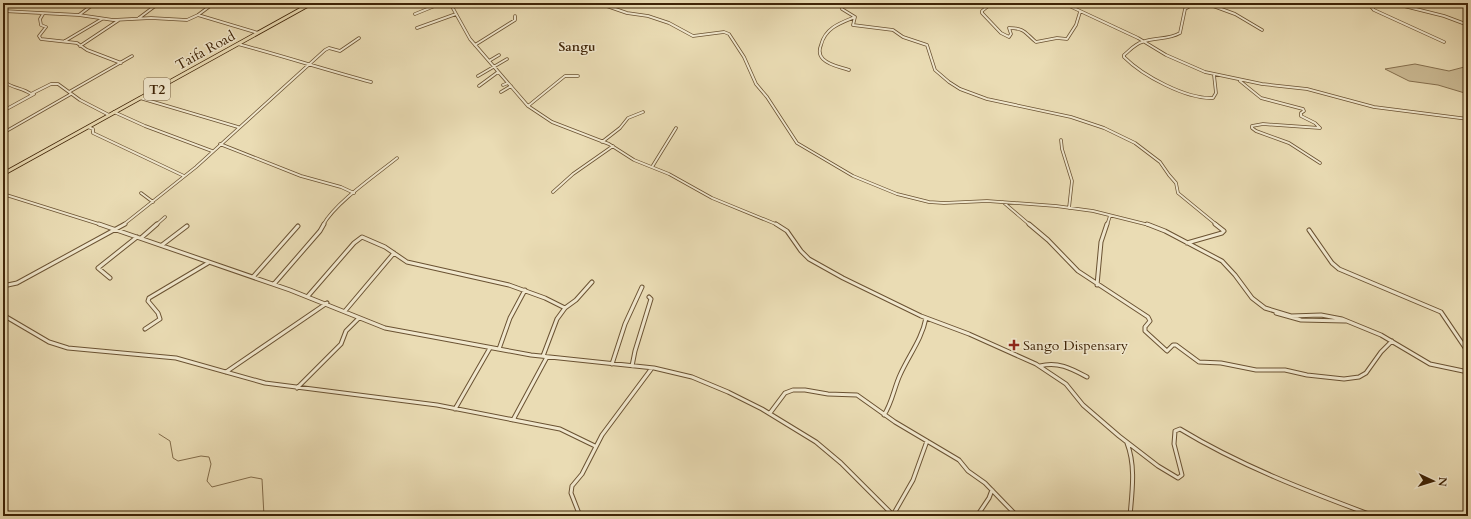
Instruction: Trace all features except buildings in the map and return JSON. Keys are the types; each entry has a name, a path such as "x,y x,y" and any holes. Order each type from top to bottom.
{"highway":[{"name":"Taifa Road","path":"3,174 312,3"}],"street":[{"path":"79,15 95,3"},
{"path":"139,19 158,3"},
{"path":"3,11 79,15 120,20 187,20 198,15 214,3"},
{"path":"415,14 442,3"},
{"path":"450,3 462,28 474,45 528,106 557,124 613,146 634,160 669,174 712,198 781,226 788,231 801,251 809,259 849,281 926,318 936,320 1021,356 1040,366 1066,384 1083,405 1166,472 1180,478 1182,472 1176,455 1174,434 1176,429 1180,429 1241,463 1306,491 1374,516"},
{"path":"598,3 629,13 669,23 696,37 724,32 729,34 749,66 756,84 767,97 797,143 851,175 897,194 924,201 942,203 972,201 1003,202 1069,208 1093,211 1151,225 1224,262 1252,298 1265,308 1289,316 1323,315 1347,321 1392,341 1430,364 1468,372"},
{"path":"840,3 842,9 855,17"},
{"path":"992,3 982,11 982,14 986,20 994,25 1001,34 1007,37 1011,36 1009,28 1019,28 1028,32 1031,38 1038,43 1057,38 1067,39 1076,25 1080,12"},
{"path":"1063,3 1144,41 1192,67 1214,75 1306,89 1374,107 1468,119"},
{"path":"1195,3 1185,8 1180,33 1176,36 1164,39 1144,41 1133,47 1124,55 1124,57 1134,66 1166,84 1197,97 1213,98 1216,93 1214,75"},
{"path":"1205,3 1234,12 1249,20 1262,30"},
{"path":"1368,3 1374,10 1444,42"},
{"path":"1392,3 1449,17 1468,25"},
{"path":"43,14 40,19 41,25 46,27 39,35 39,38 77,43 80,46 121,63"},
{"path":"417,28 456,14"},
{"path":"198,15 258,33"},
{"path":"474,45 515,20 515,16"},
{"path":"849,70 830,63 821,56 821,39 826,32 855,17"},
{"path":"855,17 852,24 854,26 893,30 907,39 927,45 934,69 947,81 963,90 1005,104 1045,110 1089,123 1123,137 1155,156 1162,163 1166,172 1176,183 1178,192 1223,231 1222,233 1187,244"},
{"path":"65,42 102,18"},
{"path":"80,46 120,20"},
{"path":"3,286 17,283 127,223 184,176 328,48 340,51 359,38"},
{"path":"237,44 371,82"},
{"path":"489,61 499,55"},
{"path":"3,133 132,56"},
{"path":"478,76 507,59"},
{"path":"479,86 498,72"},
{"path":"528,106 565,76 578,76"},
{"path":"1240,80 1261,98 1296,106 1304,110 1300,113 1301,116 1318,125 1320,128 1263,124 1255,124 1252,128 1256,131 1289,143 1320,163"},
{"path":"3,81 11,87 34,94"},
{"path":"3,112 54,83 60,84 70,93 109,115"},
{"path":"503,85 508,83"},
{"path":"501,92 511,86"},
{"path":"140,98 238,127"},
{"path":"114,112 145,126 212,151"},
{"path":"602,142 620,128 628,118 643,112"},
{"path":"88,127 93,129 93,134 103,137 128,151 184,176"},
{"path":"652,167 676,128"},
{"path":"1061,140 1062,149 1072,181 1069,208"},
{"path":"220,144 302,176 338,186 354,193"},
{"path":"553,192 574,173 613,146"},
{"path":"274,284 320,231 329,215 397,158"},
{"path":"141,193 153,202"},
{"path":"3,194 162,245 308,296 376,325 394,330 545,357 653,368 678,373 713,385 770,413 827,450 893,515 914,478 918,462 927,441"},
{"path":"1003,202 1039,231 1059,250 1073,267 1097,285 1148,317 1150,321 1145,327 1145,331 1166,350 1169,351 1173,345 1178,345 1199,362 1219,362 1261,370 1285,370 1307,375 1349,378 1359,377 1366,373 1381,352 1392,341"},
{"path":"1097,285 1101,242 1110,216"},
{"path":"140,238 166,217"},
{"path":"162,245 187,226"},
{"path":"253,277 298,226"},
{"path":"1309,230 1332,263 1339,269 1441,312 1468,352"},
{"path":"110,278 98,268 137,237"},
{"path":"308,296 360,238 364,238 382,246 402,259 414,264 525,290 565,308"},
{"path":"345,311 394,253"},
{"path":"144,329 160,319 158,313 148,301 149,298 209,262"},
{"path":"513,420 545,357 552,330 565,308 576,300 592,282"},
{"path":"612,364 625,324 642,287"},
{"path":"499,349 510,318 525,290"},
{"path":"633,366 632,363 635,350 639,342 651,299 649,297"},
{"path":"226,372 327,303"},
{"path":"1276,313 1289,319 1297,320 1347,321"},
{"path":"3,315 56,345 68,348 176,358 253,380 297,388 412,401 560,429 596,446"},
{"path":"297,388 341,344 346,331 359,318"},
{"path":"884,415 889,408 899,377 921,334 926,318"},
{"path":"455,409 490,348"},
{"path":"1040,366 1048,363 1057,364 1073,369 1087,377"},
{"path":"580,516 571,490 582,474 596,446 653,368"},
{"path":"770,413 785,393 791,390 800,389 828,394 857,395 884,415 959,460 966,469 992,490 1017,516"},
{"path":"1127,442 1130,450 1132,467 1130,516"},
{"path":"977,516 989,498 992,490"}],"shaded area":[{"path":"1415,64 1449,71 1468,66 1468,94 1438,85 1409,81 1385,69"}],"waterway":[{"path":"159,434 170,441 173,458 178,461 201,456 209,457 211,464 207,481 212,487 251,477 262,479 264,516"}],"place":[{"name":"Sango Dispensary","path":"1014,345"}],"district":[{"name":"Sangu","path":"577,46"}]}
